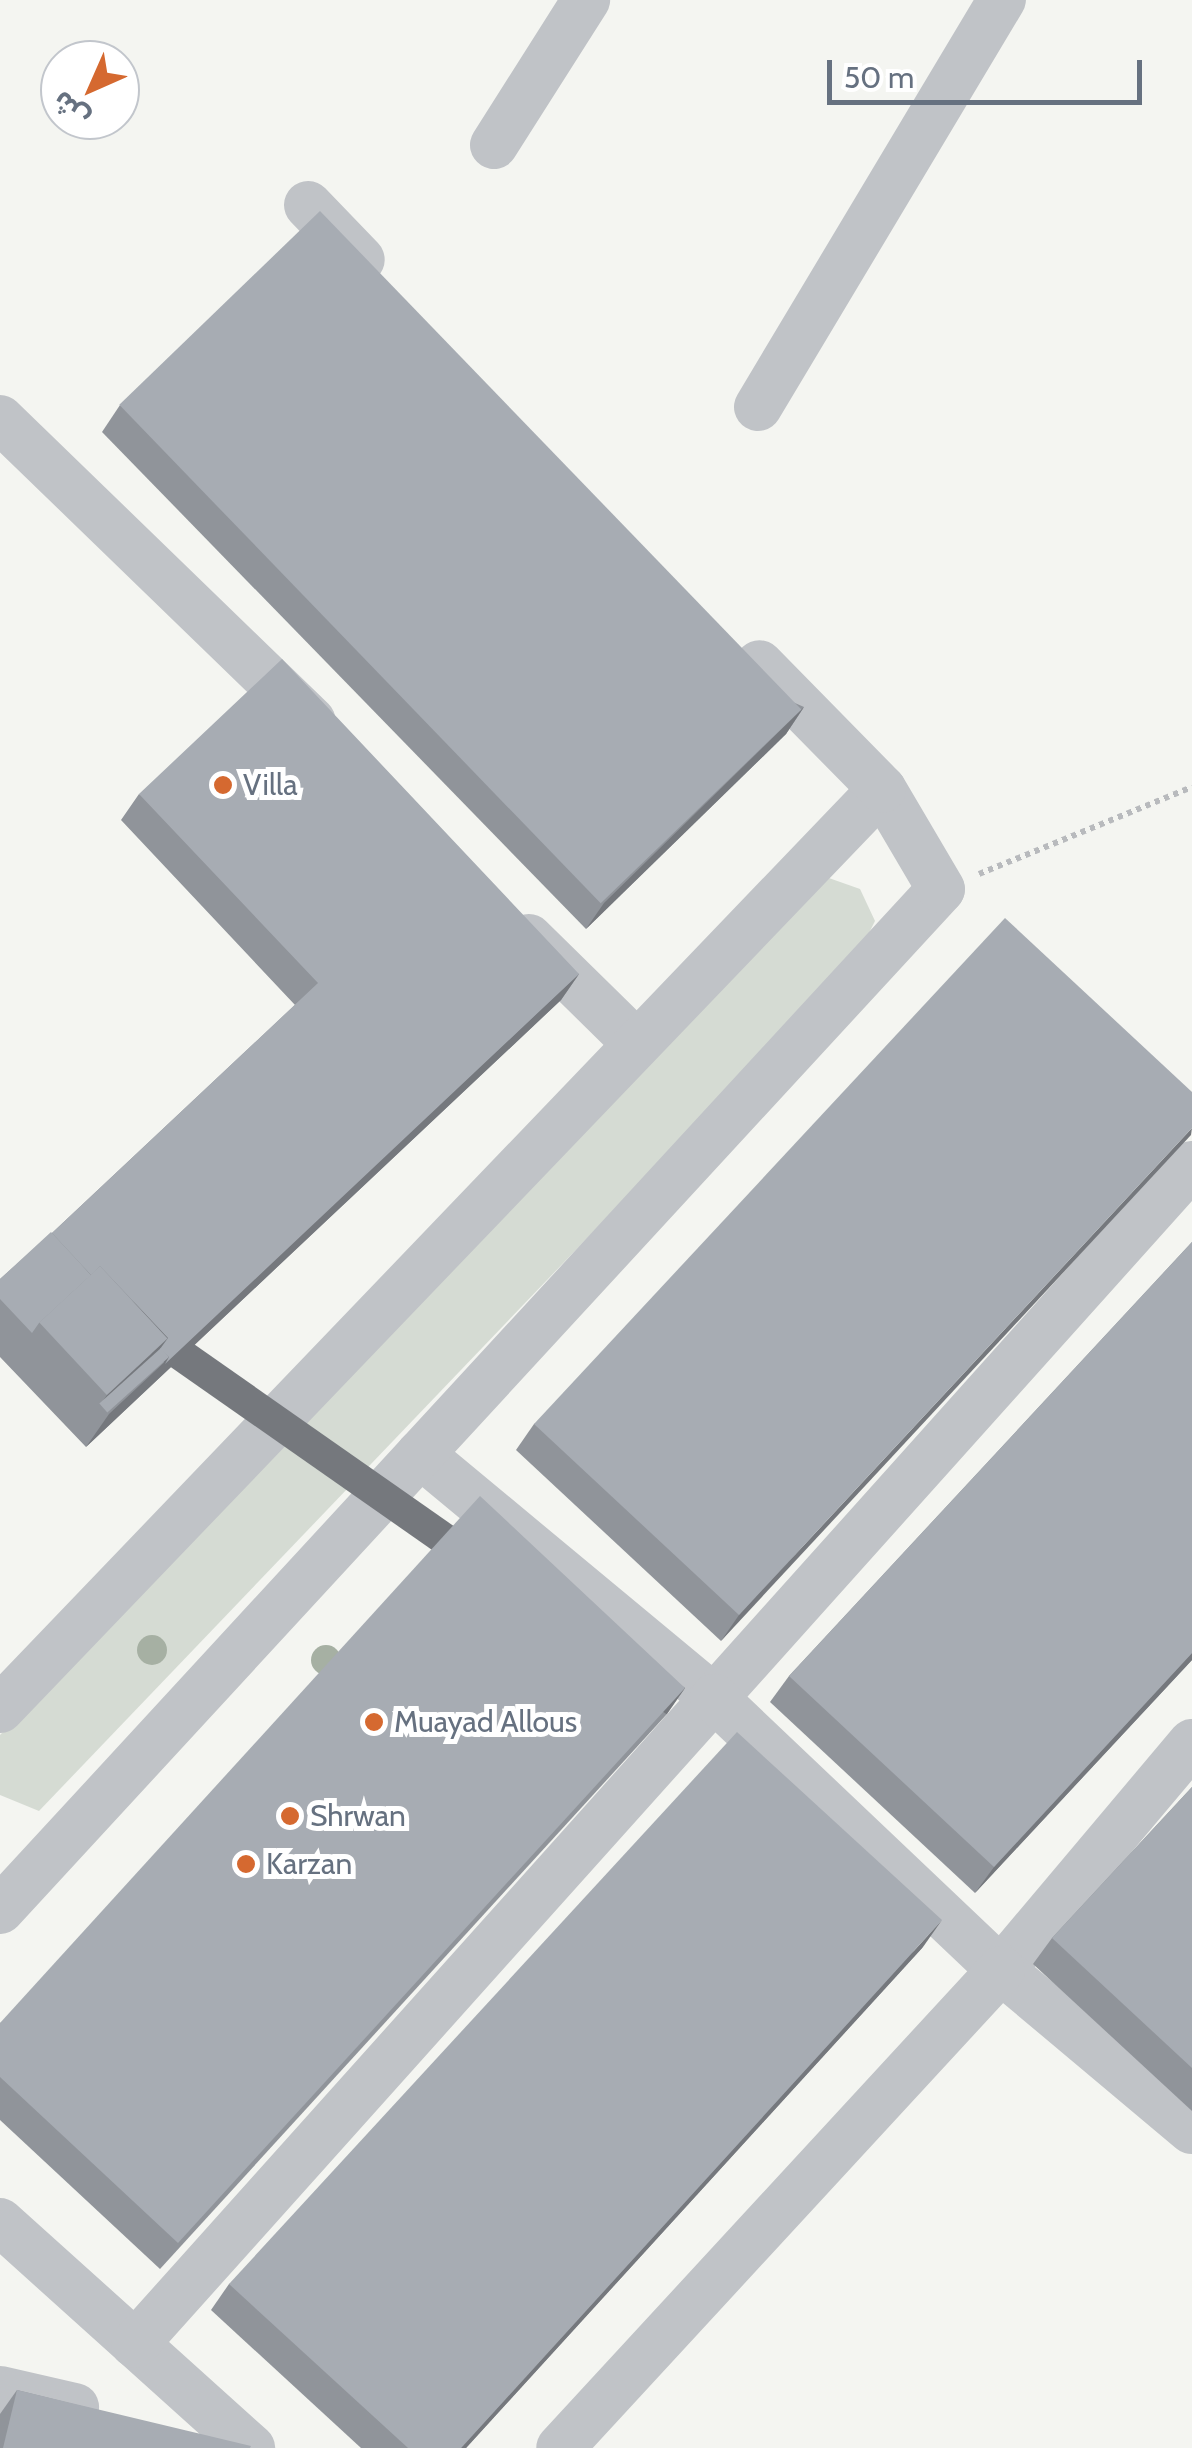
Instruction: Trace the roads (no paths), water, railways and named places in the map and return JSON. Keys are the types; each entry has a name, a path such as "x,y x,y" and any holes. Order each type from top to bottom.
{"street":[{"path":"494,146 586,0"},
{"path":"758,407 1002,0"},
{"path":"308,205 392,290"},
{"path":"0,419 342,752"},
{"path":"0,1910 941,889 882,789 728,632"},
{"path":"0,1709 882,789"},
{"path":"496,905 637,1044"},
{"path":"135,2344 1192,1165"},
{"path":"420,1454 714,1698 1001,1970 1192,2130"},
{"path":"560,2448 1001,1970 1192,1744"},
{"path":"0,2222 250,2447"},
{"path":"0,2390 250,2447"}],"place":[{"name":"Villa","path":"223,785"},
{"name":"Muayad Allous","path":"374,1722"},
{"name":"Shrwan","path":"290,1816"},
{"name":"Karzan","path":"246,1864"}]}
